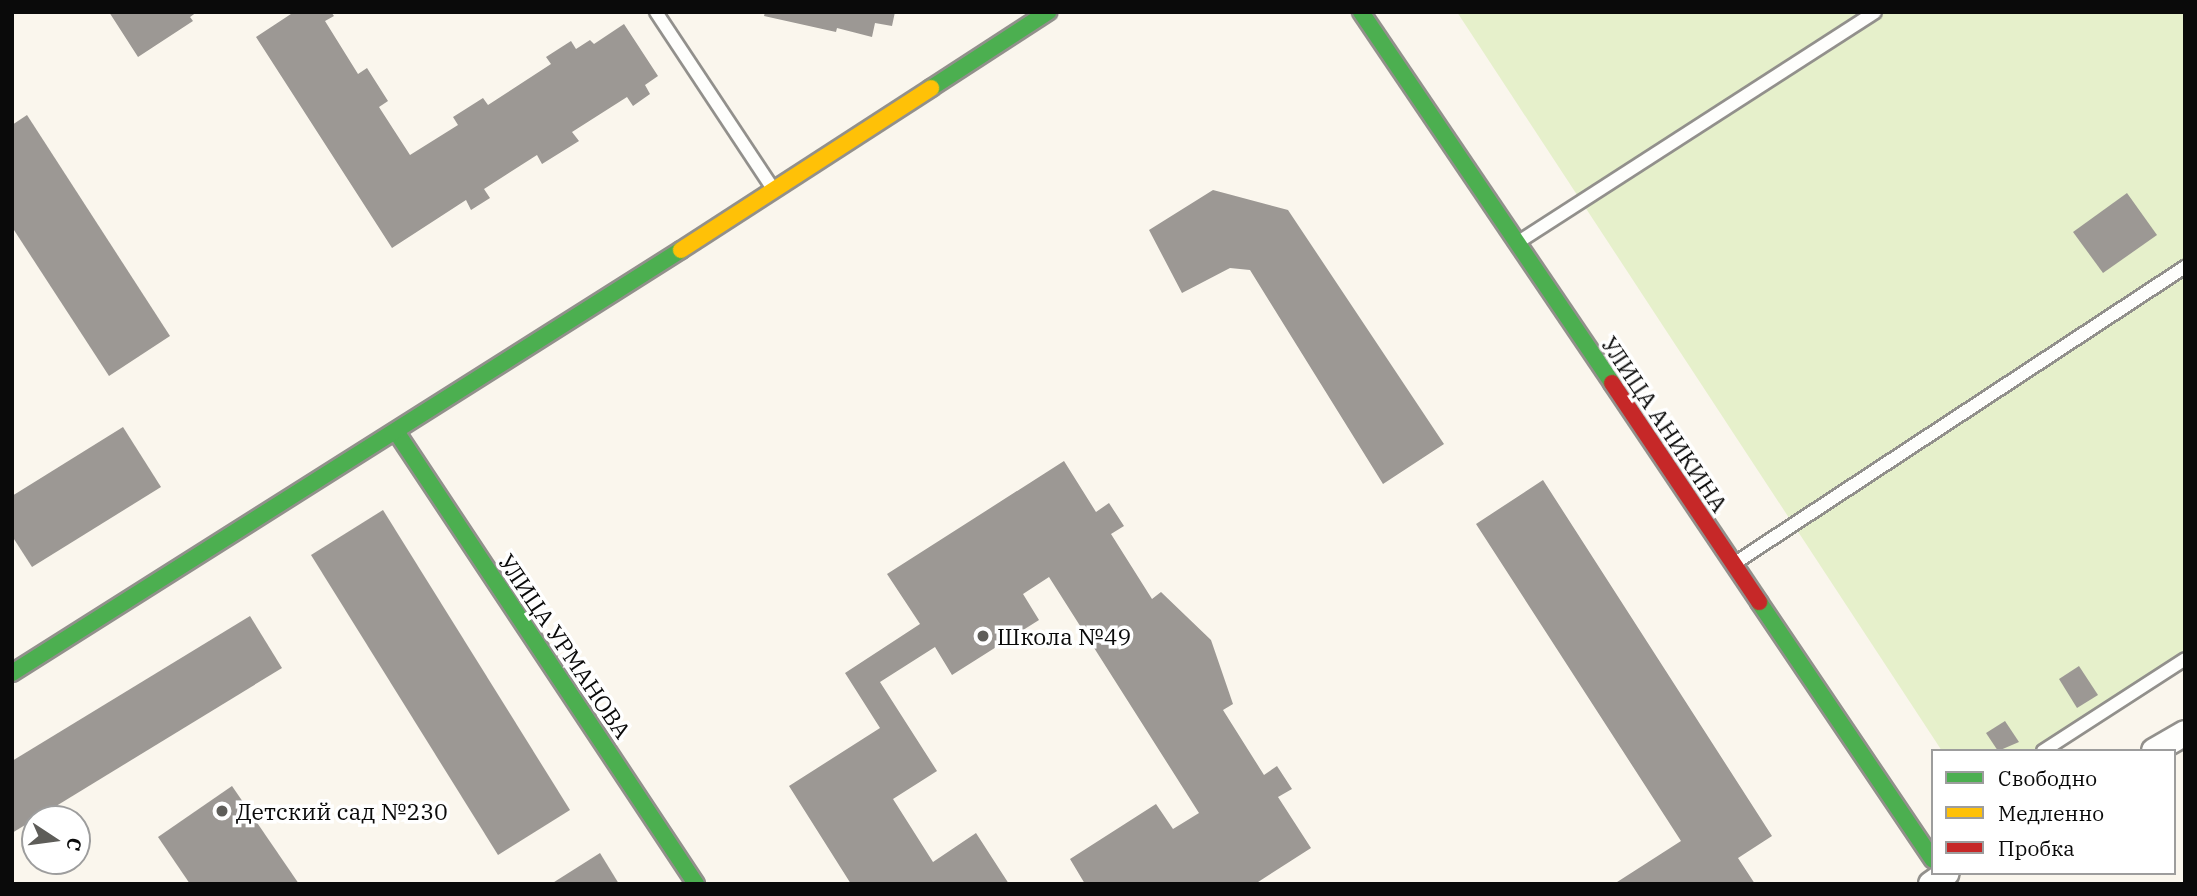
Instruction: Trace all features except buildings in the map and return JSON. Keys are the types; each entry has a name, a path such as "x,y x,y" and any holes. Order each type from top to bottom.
{"street":[{"path":"12,673 775,191 1048,12"},
{"name":"УЛИЦА АНИКИНА","path":"1361,12 1733,564 1919,831 1931,855"},
{"name":"УЛИЦА УРМАНОВА","path":"397,432 696,884"},
{"path":"2157,749 2185,733"}],"lane":[{"path":"656,12 775,191"},
{"path":"1517,243 1875,12"},
{"path":"1733,564 2185,267"},
{"path":"2046,749 2185,659"}],"green space":[{"path":"1457,12 2185,12 2185,666 2053,749 1941,749"}],"traffic: fast":[{"path":"931,88 1048,12"},
{"path":"1361,12 1612,383"},
{"path":"12,673 681,250"},
{"path":"397,433 696,884"},
{"path":"1759,602 1931,857"}],"traffic: slow":[{"path":"681,250 931,88"}],"traffic: jam":[{"path":"1612,383 1759,602"}],"place":[{"name":"Школа №49","path":"983,636"},
{"name":"Детский сад №230","path":"222,811"}]}
